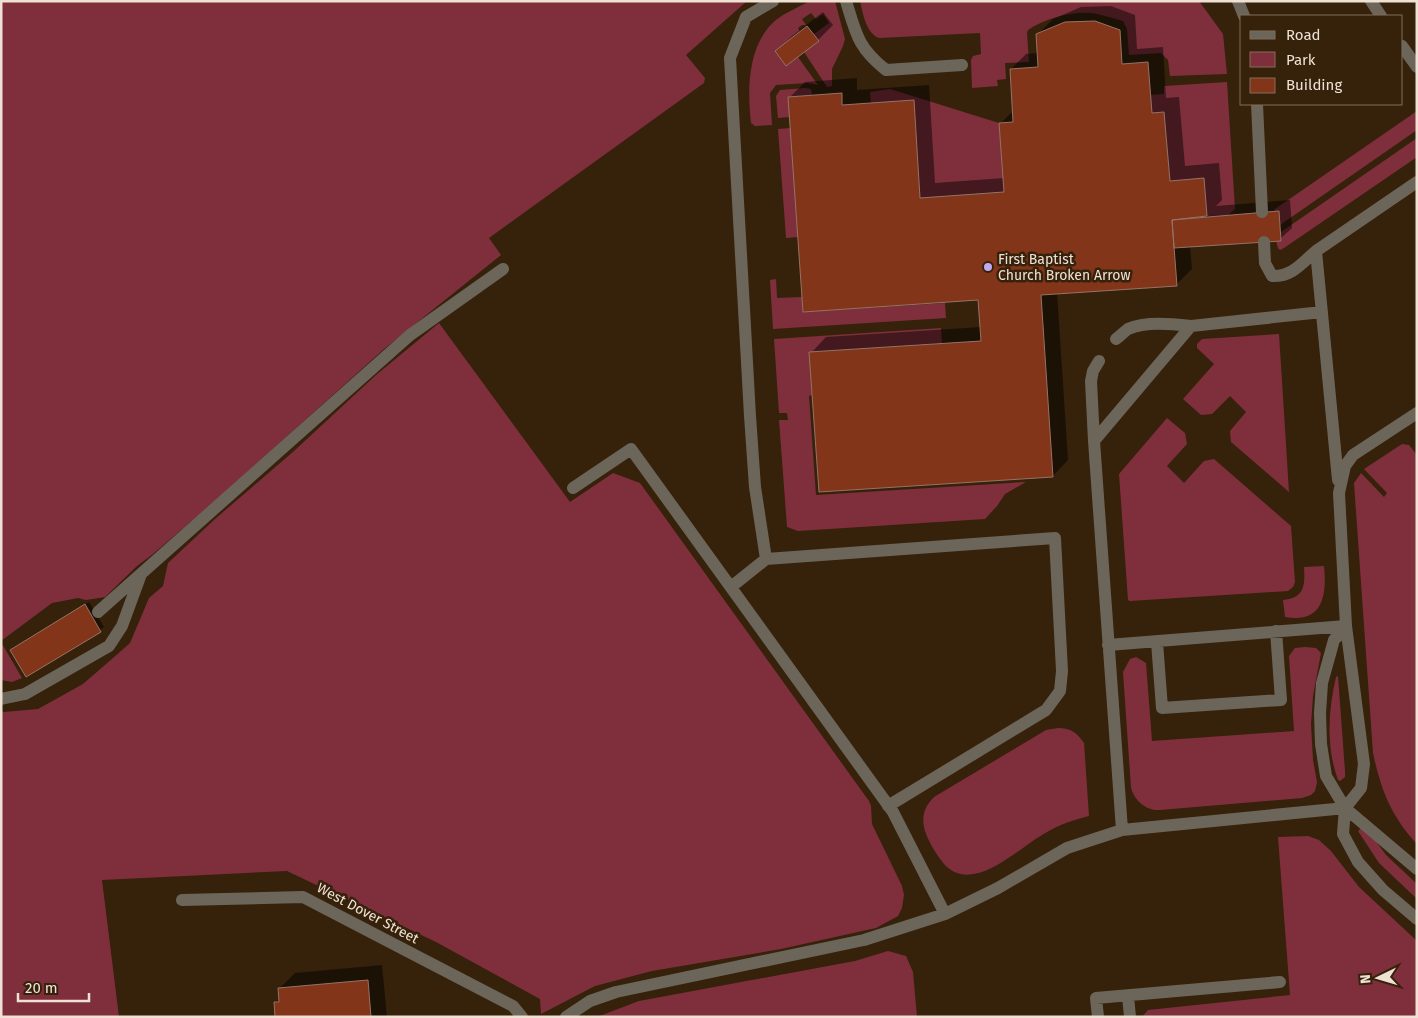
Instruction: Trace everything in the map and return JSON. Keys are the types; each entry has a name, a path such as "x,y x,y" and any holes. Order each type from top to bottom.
{"street":[{"path":"766,559 755,487 730,58 746,17 773,1"},
{"path":"846,1 862,47 886,70 962,65"},
{"path":"1238,1 1244,15"},
{"path":"1371,1 1380,15"},
{"path":"1403,47 1417,67"},
{"path":"1257,105 1262,212"},
{"path":"1264,242 1265,263 1272,276 1283,276 1417,182"},
{"path":"1316,252 1340,493 1346,626 1364,764 1361,788 1345,808 1343,834 1358,862 1383,890 1417,919"},
{"path":"98,612 410,335 503,269"},
{"path":"1116,339 1127,330 1136,326 1168,323 1191,326 1322,312"},
{"path":"1094,441 1191,326"},
{"path":"1099,361 1093,371 1091,381 1122,830"},
{"path":"1340,493 1346,466 1353,455 1417,413"},
{"path":"573,488 631,449 893,812 945,914"},
{"path":"731,587 766,559 1055,538 1062,671 1060,691 1046,710 888,806"},
{"path":"1,699 25,694 108,646 122,626 141,574"},
{"path":"1108,645 1346,626"},
{"path":"1346,626 1334,640 1322,683 1320,713 1321,744 1326,776 1345,808 1417,870"},
{"path":"1157,642 1162,708 1281,700 1276,632"},
{"path":"566,1017 590,1001 616,992 864,940 945,914 998,888 1068,848 1122,830 1345,808"},
{"name":"West Dover Street","path":"182,900 304,897 513,1006 522,1017"},
{"path":"1098,1017 1096,998 1280,982"},
{"path":"1128,996 1130,1017"}],"green space":[{"path":"1,1 747,1 686,55 705,78 704,83 489,238 501,255 384,349 223,494 137,566 105,597 86,600 78,598 52,603 1,641"},
{"path":"810,1 835,1 845,39 832,69 832,86 827,87 804,52 814,34 829,23 823,14 816,19 811,13 802,19 806,25 798,28 800,32 798,57 818,85 808,83 776,85 770,93 772,125 755,126 751,123 750,79 752,64 762,36 783,15"},
{"path":"860,1 1199,1 1223,34 1227,74 1170,76 1168,60 1161,53 1129,55 1127,29 1123,21 1092,13 1084,13 1067,14 1050,19 1028,30 1029,62 1005,63 1006,79 997,80 998,86 972,88 971,60 973,56 981,54 980,33 879,38 868,28"},
{"path":"1227,82 1235,209 1228,215 1207,216 1204,178 1170,181 1164,112 1152,113 1150,95 1164,94 1164,86"},
{"path":"811,89 812,95 788,97 790,117 778,118 776,96 780,90"},
{"path":"890,89 999,123 1004,192 920,198 914,100 871,103 870,92"},
{"path":"1417,111 1417,130 1280,225 1279,211 1274,211 1275,209"},
{"path":"791,128 798,237 786,238 778,129"},
{"path":"1417,138 1417,157 1284,248 1280,250 1278,248 1276,241 1281,240 1281,232"},
{"path":"776,279 777,298 802,297 803,312 945,303 946,318 773,329 770,280"},
{"path":"439,323 570,502 613,473 640,483 869,801 872,824 902,886 904,895 902,908 898,916 876,928 781,949 652,971 595,986 541,1014 540,999 436,942 287,871 102,880 119,1017 1,1017 1,711 38,709 83,684 130,643 149,598 163,586 168,563 376,375"},
{"path":"941,328 942,343 809,352 812,395 809,396 816,495 1026,482 1005,494 985,519 798,531 787,527 779,420 788,420 787,413 779,413 774,339"},
{"path":"1279,334 1289,492 1231,442 1230,431 1246,412 1230,396 1212,414 1201,415 1183,399 1214,364 1197,348 1197,344 1202,339"},
{"path":"1167,418 1185,433 1187,444 1167,466 1184,483 1204,461 1214,459 1291,526 1295,582 1288,591 1128,600 1119,474"},
{"path":"1402,444 1409,445 1417,455 1417,844 1400,823 1388,802 1373,753 1354,483 1361,473 1384,497 1387,493 1364,469"},
{"path":"1324,566 1325,587 1320,605 1315,612 1298,618 1285,617 1283,600 1296,597 1302,590 1304,585 1304,567"},
{"path":"1,642 22,678 12,682 1,680"},
{"path":"1295,648 1316,648 1321,653 1313,696 1311,724 1313,760 1317,782 1315,791 1311,795 1302,798 1160,810 1150,809 1138,801 1131,788 1123,672 1130,659 1136,657 1146,663 1152,741 1294,731 1289,656"},
{"path":"1338,676 1345,771 1345,777 1340,781 1334,767 1330,742 1331,703 1336,677"},
{"path":"1058,728 1073,732 1084,743 1089,816 1052,829 996,866 982,872 968,875 956,872 944,864 931,844 923,821 926,808 934,797 1046,730"},
{"path":"1361,828 1372,836 1386,855 1417,884 1417,899 1379,863 1358,831"},
{"path":"1308,836 1319,840 1331,851 1359,887 1417,941 1417,1017 1142,1017 1148,1010 1290,995 1278,837"},
{"path":"888,951 906,956 913,972 917,1017 597,1017 639,1001 855,961"}],"building":[{"name":"First Baptist Church Broken Arrow","path":"1095,21 1120,30 1122,64 1148,62 1152,113 1164,112 1170,181 1204,178 1207,216 1172,220 1177,286 1041,295 1053,477 819,492 809,352 981,341 978,300 803,312 788,97 842,93 842,105 914,100 920,198 1004,192 999,123 1013,122 1010,69 1038,67 1036,34 1065,22"},
{"path":"807,26 819,41 786,66 775,51"},
{"path":"1279,211 1281,241 1174,248 1172,220"},
{"path":"85,604 101,632 26,677 10,650"},
{"path":"368,980 371,1017 275,1017 274,1002 279,1002 278,988"}],"place":[{"name":"First Baptist Church Broken Arrow","path":"988,267"}]}
